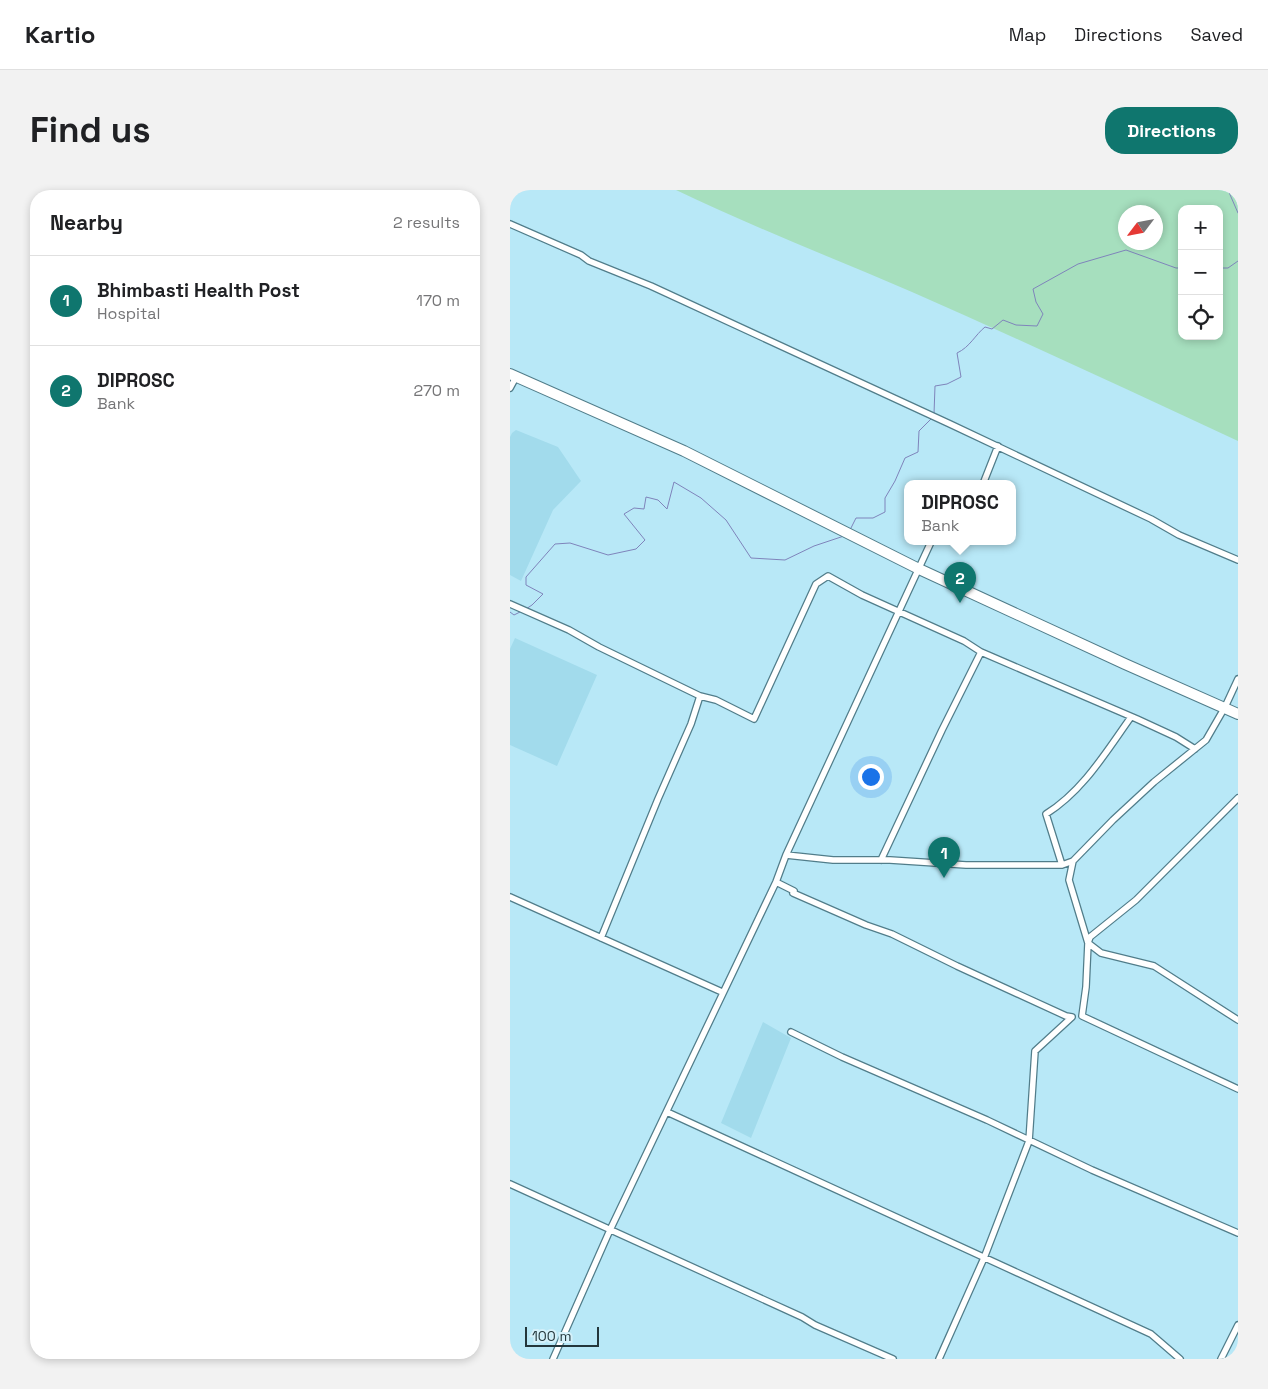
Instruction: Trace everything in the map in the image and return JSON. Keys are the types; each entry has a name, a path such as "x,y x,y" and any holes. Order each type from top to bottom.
{"main road":[{"path":"513,376 684,451 920,569 1238,714"}],"street":[{"path":"510,224 581,255 589,261 651,286 926,412 937,419 1151,519 1179,535 1238,560"},
{"path":"510,388 513,376"},
{"path":"985,480 998,446"},
{"path":"553,1359 610,1230 776,882 786,855 930,545"},
{"path":"510,604 568,630 700,696 716,700 754,719 816,584 828,576 862,595 964,641 981,652 1131,716 1176,737 1196,749"},
{"path":"881,860 981,652"},
{"path":"786,855 833,860 881,860 966,865 1062,865 1073,861 1140,795 1176,763 1206,740 1238,679"},
{"path":"601,938 691,724 700,696"},
{"path":"1062,865 1046,814 1072,795 1104,755 1131,716"},
{"path":"1238,798 1136,900 1090,937 1082,1016 1238,1089"},
{"path":"1073,861 1069,880 1088,944 1102,953 1154,966 1238,1020"},
{"path":"776,882 794,891 793,893 866,925 892,934 957,966 1072,1017 1035,1051 1029,1141 984,1258 939,1359"},
{"path":"510,898 722,992"},
{"path":"791,1032 842,1057 988,1120 1092,1170 1238,1233"},
{"path":"667,1112 1151,1334 1180,1359"},
{"path":"510,1184 893,1359"},
{"path":"1220,1359 1238,1325"}],"shaded area":[{"path":"516,430 558,447 581,481 553,510 521,581 510,575 510,437"},
{"path":"515,638 597,675 557,766 510,745 510,649"},
{"path":"763,1022 791,1038 751,1138 721,1123"}],"green space":[{"path":"676,190 1238,190 1238,441 953,310 764,230"}],"waterway":[{"path":"1228,190 1238,213"},
{"path":"934,414 935,386 947,384 961,377 957,353 965,348 981,330 985,327 992,329 1003,320 1016,325 1037,326 1043,314 1036,302 1033,289 1078,264 1126,250 1178,268"},
{"path":"1223,268 1228,268 1238,261"},
{"path":"850,530 856,518 873,518 885,512 885,498 905,458 918,452 919,431 932,418"},
{"path":"526,609 543,594 526,585 526,577 555,544 570,543 608,555 636,549 645,540 624,514 634,508 644,509 646,497 658,500 667,509 674,482 701,498 726,520 751,558 785,560 814,546 844,536"},
{"path":"510,612 514,615 520,612"}],"place":[{"name":"DIPROSC","path":"960,603"},
{"name":"Bhimbasti Health Post","path":"944,878"}]}
